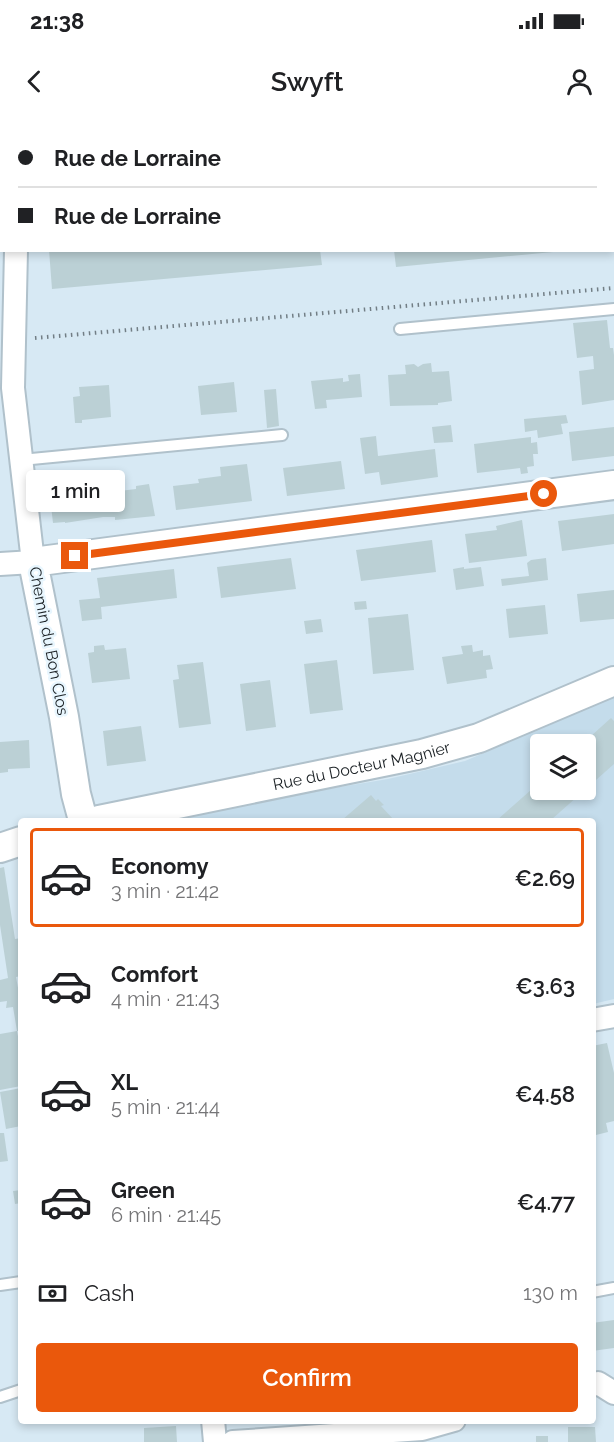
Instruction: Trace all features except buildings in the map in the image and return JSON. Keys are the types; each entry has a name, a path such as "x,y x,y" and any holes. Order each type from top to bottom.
{"street":[{"name":"Chemin du Bon Clos","path":"16,252 13,388 33,562 83,818"},
{"path":"0,564 33,562 614,485"},
{"name":"Rue du Docteur Magnier","path":"109,818 422,754 479,738 614,681"},
{"path":"0,848 18,842"},
{"path":"596,1019 614,1016"},
{"path":"596,1384 614,1393"},
{"path":"213,1424 215,1442"},
{"path":"233,1442 422,1435 445,1424"}],"lane":[{"path":"400,329 614,309"},
{"path":"21,460 282,435"},
{"path":"0,1285 18,1282"},
{"path":"596,1291 614,1288"},
{"path":"0,1397 18,1391"}],"path":[{"path":"14,340 614,288"}],"shaded area":[{"path":"614,697 614,999 596,1003 596,818 152,818 388,779 465,761"}],"route":[{"path":"75,556 544,494"}]}
